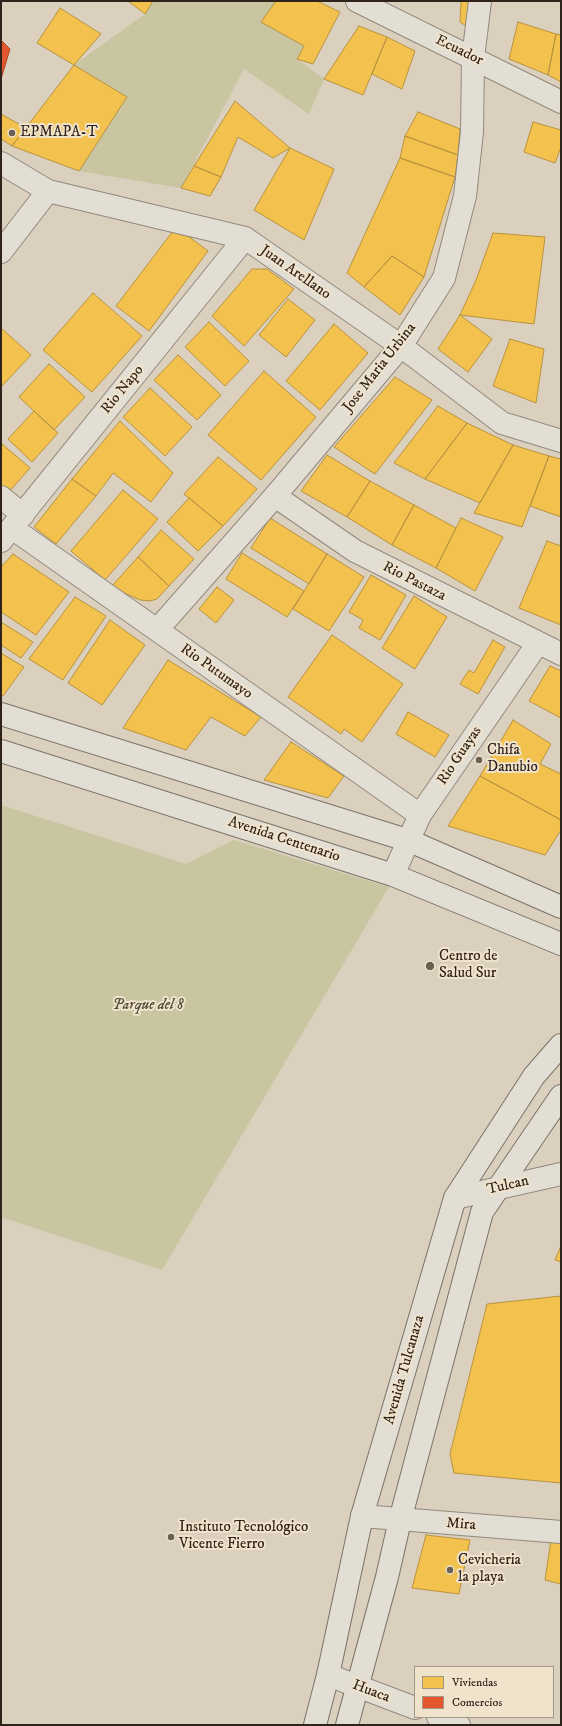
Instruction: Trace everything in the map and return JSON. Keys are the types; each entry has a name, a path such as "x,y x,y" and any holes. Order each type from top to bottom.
{"street":[{"name":"Ecuador","path":"357,1 561,102"},
{"name":"Jose Maria Urbina","path":"157,630 275,496 401,346 444,278 465,196 472,132 473,58 480,1"},
{"name":"Juan Arellano","path":"1,162 48,191 245,238 401,346 502,423 561,441"},
{"path":"1,252 48,191"},
{"name":"Rio Napo","path":"12,528 245,238"},
{"name":"Rio Pastaza","path":"275,496 355,551 561,654"},
{"name":"Rio Putumayo","path":"1,497 12,528 420,815"},
{"name":"Rio Guayas","path":"393,875 410,841 420,815 538,643"},
{"path":"1,714 410,841 561,907"},
{"name":"Avenida Centenario","path":"1,750 393,875 561,944"},
{"name":"Avenida Tulcanaza","path":"315,1725 328,1675 362,1516 455,1198 534,1076 561,1045"},
{"path":"347,1725 482,1212 561,1096"},
{"name":"Tulcan","path":"455,1198 561,1174"},
{"name":"Mira","path":"362,1516 561,1532"},
{"name":"Huaca","path":"328,1675 414,1708"},
{"path":"441,1718 459,1725"}],"green space":[{"path":"152,1 276,1 261,22 304,46 297,59 324,79 309,114 244,69 181,188 79,171 127,97 74,65 145,14"},
{"name":"Parque del 8","path":"1,805 186,864 234,840 389,887 162,1270 1,1217"}],"building: Viviendas":[{"path":"128,1 153,1 145,14"},
{"path":"276,1 317,1 340,12 313,64 297,59 304,46 261,22"},
{"path":"461,1 478,1 474,31 460,22"},
{"path":"60,8 101,34 74,65 37,43"},
{"path":"518,22 556,34 548,75 509,59"},
{"path":"359,26 387,37 363,95 324,79"},
{"path":"556,34 561,35 561,82 548,75"},
{"path":"387,37 415,51 402,89 372,74"},
{"path":"74,65 127,97 79,171 12,146"},
{"path":"235,101 290,148 273,158 238,137 221,177 194,166"},
{"path":"418,112 460,129 458,155 405,136"},
{"name":"EPMAPA-T","path":"1,114 26,128 12,146 1,139"},
{"path":"533,122 561,130 561,147 555,163 524,152"},
{"path":"405,136 458,155 455,177 400,158"},
{"path":"290,148 334,169 304,240 254,210"},
{"path":"400,158 455,177 424,277 392,256 364,287 347,273"},
{"path":"194,166 221,177 210,196 181,188"},
{"path":"176,227 208,251 149,331 116,306"},
{"path":"493,233 545,237 534,324 460,315 476,280"},
{"path":"392,256 424,277 400,315 364,287"},
{"path":"252,269 267,269 294,289 244,346 212,316"},
{"path":"93,293 142,336 92,392 43,350"},
{"path":"288,299 315,320 286,357 259,335"},
{"path":"460,315 492,339 468,372 438,349"},
{"path":"209,322 249,361 225,386 185,347"},
{"path":"334,324 368,353 320,410 286,381"},
{"path":"1,328 31,355 1,387"},
{"path":"510,339 544,349 536,403 493,386"},
{"path":"178,355 221,395 197,420 154,380"},
{"path":"49,364 85,397 54,430 19,397"},
{"path":"264,371 316,417 261,480 208,435"},
{"path":"395,377 432,400 375,474 334,447"},
{"path":"150,388 192,427 165,456 123,417"},
{"path":"438,406 467,423 425,479 394,463"},
{"path":"34,411 58,433 32,462 8,439"},
{"path":"120,421 173,473 151,502 113,473 96,496 72,479"},
{"path":"467,423 513,445 480,503 425,479"},
{"path":"1,443 30,468 7,494 1,489"},
{"path":"513,445 549,456 522,527 474,513"},
{"path":"327,455 370,481 347,517 301,491"},
{"path":"549,456 561,459 561,517 530,506"},
{"path":"218,457 257,489 223,526 184,494"},
{"path":"72,479 96,496 56,544 34,527"},
{"path":"370,481 414,505 392,545 347,517"},
{"path":"123,490 158,519 105,580 71,551"},
{"path":"189,498 223,526 198,551 167,522"},
{"path":"414,505 456,528 436,568 392,545"},
{"path":"270,518 327,554 309,584 251,548"},
{"path":"461,518 503,537 475,591 436,568"},
{"path":"161,530 194,559 169,586 138,557"},
{"path":"547,541 561,546 561,625 519,608"},
{"path":"242,553 304,591 287,617 226,579"},
{"path":"13,554 69,592 36,635 1,612 1,567"},
{"path":"327,554 364,577 329,631 293,609"},
{"path":"138,557 169,586 157,599 150,601 140,600 111,587"},
{"path":"371,575 406,595 380,640 359,628 363,620 349,612"},
{"path":"217,587 234,600 216,623 199,609"},
{"path":"414,596 447,617 415,669 382,648"},
{"path":"75,597 106,616 63,680 29,659"},
{"path":"110,620 145,645 102,705 68,683"},
{"path":"1,622 33,642 21,658 1,645"},
{"path":"332,635 403,684 362,742 344,729 341,734 288,697"},
{"path":"493,640 505,647 478,694 460,684 469,670 474,673"},
{"path":"1,653 24,667 3,696 1,695"},
{"path":"168,660 261,717 245,736 211,717 186,750 123,728"},
{"path":"550,666 561,671 561,718 529,701"},
{"path":"408,712 449,735 435,757 396,734"},
{"path":"513,720 551,744 540,764 561,774 561,820 480,776"},
{"path":"291,742 344,776 328,798 264,780"},
{"path":"480,776 561,820 561,830 545,855 448,826"},
{"path":"561,1246 561,1262 555,1260"},
{"path":"561,1296 561,1483 454,1473 450,1454 487,1304"},
{"path":"426,1535 470,1540 459,1594 412,1588"},
{"path":"551,1540 561,1541 561,1584 545,1580"}],"building: Comercios":[{"path":"1,40 10,49 1,79"}],"place":[{"name":"EPMAPA-T","path":"12,133"},
{"name":"Chifa Danubio","path":"479,760"},
{"name":"Centro de Salud Sur","path":"430,966"},
{"name":"Instituto Tecnológico Vicente Fierro","path":"171,1537"},
{"name":"Cevicheria la playa","path":"450,1570"}]}
